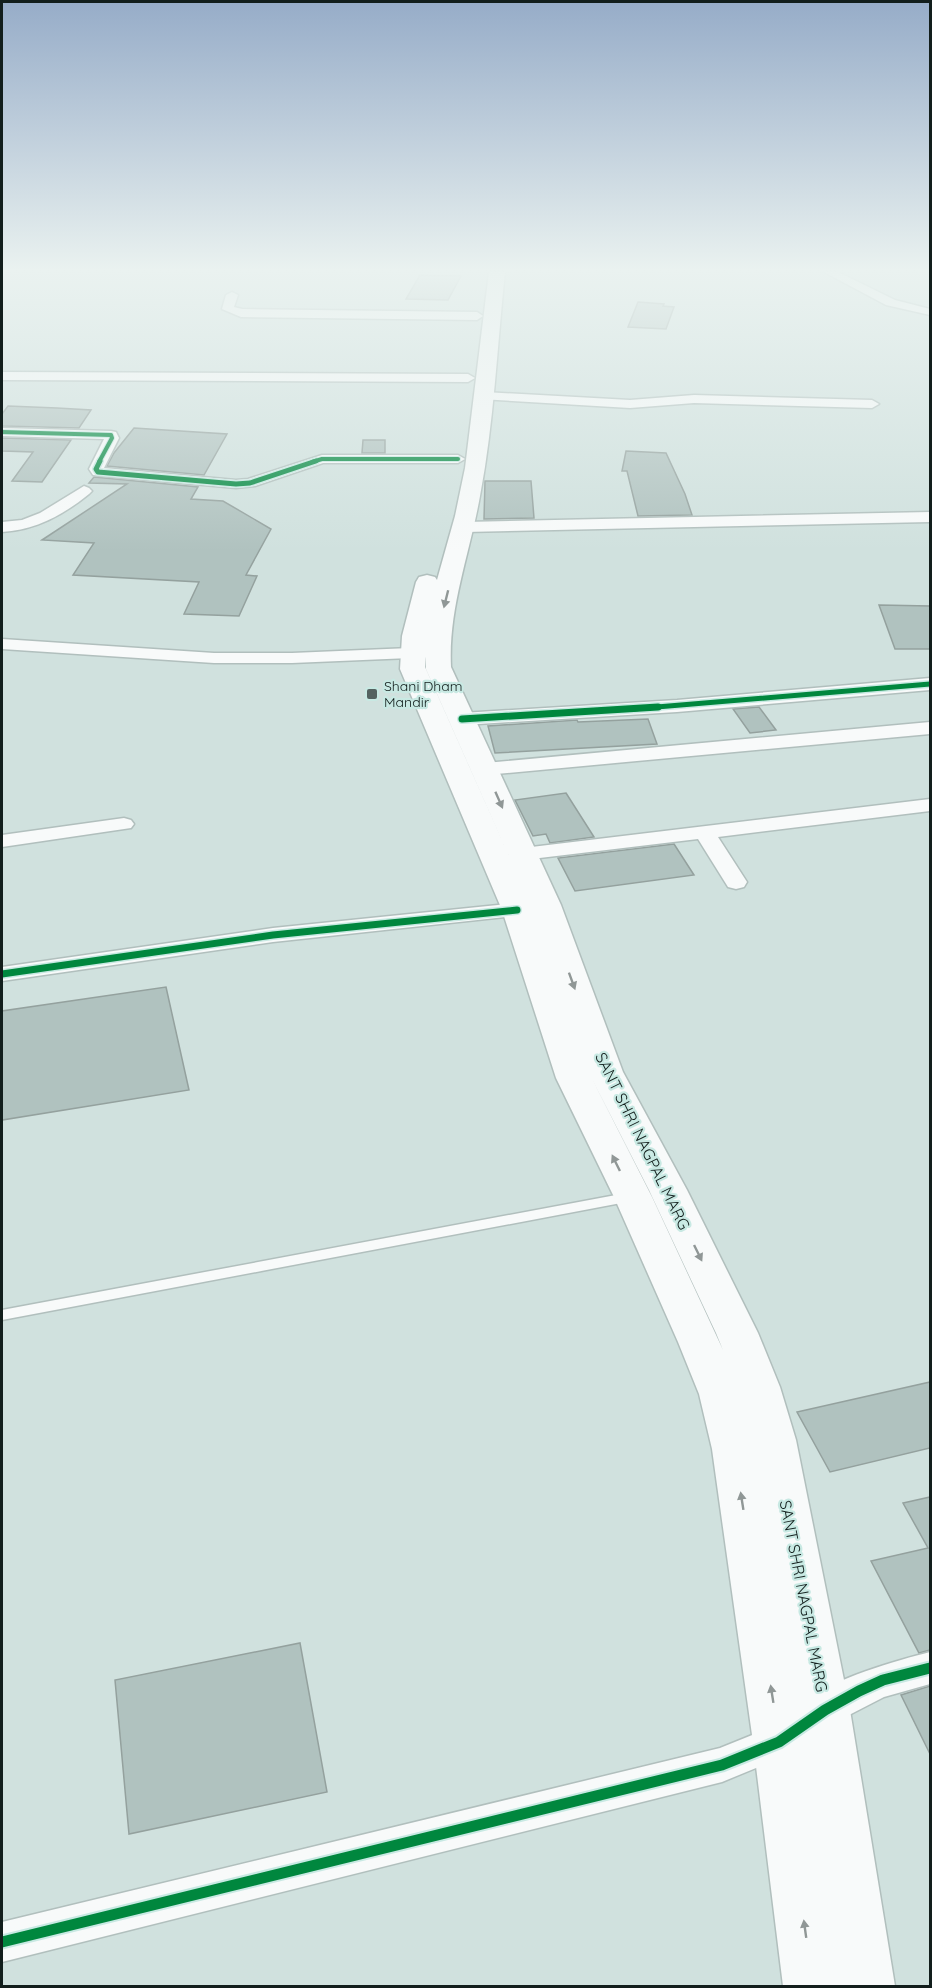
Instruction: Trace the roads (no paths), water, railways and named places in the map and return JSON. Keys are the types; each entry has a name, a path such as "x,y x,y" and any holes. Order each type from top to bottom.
{"main road":[{"name":"SANT SHRI NAGPAL MARG","path":"476,365 477,459 465,527 439,627 413,669 517,910 574,1078 633,1197 699,1341 720,1394 734,1449 779,1742 812,1986"},
{"name":"SANT SHRI NAGPAL MARG","path":"480,365 444,528 415,628 424,652 462,719 546,905 606,1072 737,1333 759,1387 774,1440 825,1710 867,1986"}],"street":[{"path":"2,376 476,387 630,404 694,399 872,404"},
{"path":"2,432 111,435 112,438 96,469 98,472 219,484 250,483 322,459 458,459"},
{"path":"2,527 29,524 67,505 84,491"},
{"path":"465,527 930,517"},
{"path":"2,644 214,658 292,658 424,652"},
{"path":"462,719 677,706 930,684"},
{"path":"485,769 930,728"},
{"path":"523,854 930,805"},
{"path":"2,841 124,824"},
{"path":"704,832 736,882"},
{"path":"2,974 273,935 517,910"},
{"path":"2,1942 722,1765 779,1742 841,1700 883,1680 930,1668"}],"lane":[{"path":"2,1315 633,1197"}],"place":[{"name":"Shani Dham Mandir","path":"372,694"}]}
